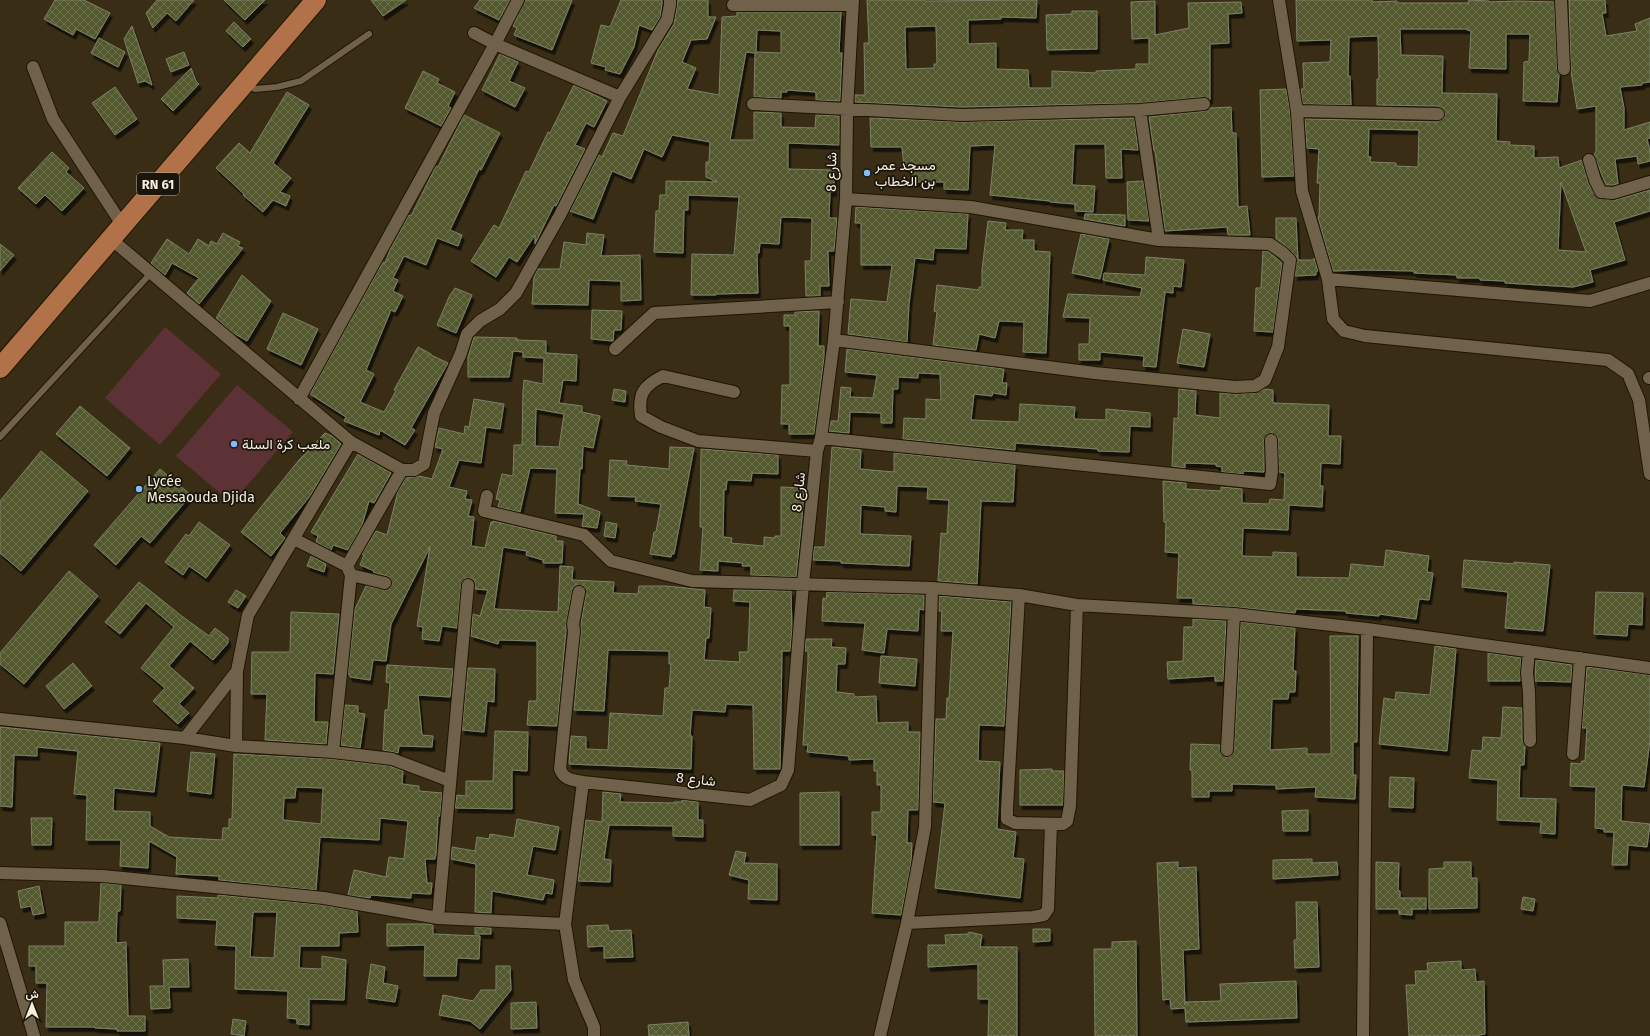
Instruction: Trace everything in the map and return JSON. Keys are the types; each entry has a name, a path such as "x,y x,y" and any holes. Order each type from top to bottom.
{"main road":[{"name":"RN 61","path":"0,368 316,0"}],"street":[{"path":"300,399 518,0"},
{"path":"33,67 53,119 117,232 152,273 351,442 402,470 414,470 424,464 434,413 461,353 467,334 480,321 500,309 516,294 560,215 620,97 667,20 670,0"},
{"path":"1279,0 1297,110 1302,191 1328,279 1333,319 1344,331 1365,336 1608,360 1628,374 1639,400 1650,474"},
{"path":"1561,0 1564,69"},
{"path":"733,5 853,3"},
{"name":"شارع 8","path":"579,592 572,624 574,632 560,769 562,775 568,779 583,782 750,800 781,785 788,770 803,584 818,451 821,438 838,302 846,199 847,110 853,3"},
{"path":"474,33 495,44 620,97"},
{"path":"753,104 962,115 1140,110 1204,104"},
{"path":"1140,110 1159,240"},
{"path":"1297,110 1438,114"},
{"path":"1589,160 1600,192 1613,193 1650,182"},
{"path":"834,340 1095,373 1227,386 1254,386 1265,380 1278,347 1290,260 1284,253 1270,244 1159,240 972,207 846,199"},
{"path":"1328,279 1590,300 1650,283"},
{"path":"615,349 654,313 838,302"},
{"path":"734,392 663,376 654,380 642,393 639,402 641,416 661,427 698,441 818,451"},
{"path":"821,438 1270,484 1272,471 1271,440"},
{"path":"236,746 237,671 248,615 351,442"},
{"path":"334,752 349,571 402,470"},
{"path":"486,496 484,511 584,535 611,561 692,581 932,588 1019,595 1077,605 1234,614 1367,629 1650,668"},
{"path":"294,538 349,571 385,583"},
{"path":"438,918 468,585"},
{"path":"880,1036 907,923 925,827 932,588"},
{"path":"1019,595 1008,819 1015,823 1063,824 1068,821 1070,806 1077,605"},
{"path":"1227,750 1234,614"},
{"path":"1363,1036 1367,629"},
{"path":"1529,651 1527,674 1530,741"},
{"path":"1573,754 1580,658"},
{"path":"185,738 237,671"},
{"path":"0,719 185,738 236,746 334,752 392,759 450,781"},
{"path":"583,782 566,924 574,980 594,1027 594,1036"},
{"path":"907,923 1033,917 1044,915 1048,909 1051,824"},
{"path":"0,873 103,876 324,898 438,918 566,924"},
{"path":"0,923 34,1036"}],"lane":[{"path":"245,82 255,89 277,87 301,81 369,34"},
{"path":"0,437 152,273"}],"shaded area":[{"path":"165,327 221,374 160,445 105,398"},
{"name":"ملعب كرة السلة","path":"237,385 293,432 232,503 176,456"}],"building":[{"path":"55,0 84,0 110,13 95,39 76,29 73,35 44,19"},
{"path":"157,0 194,0 176,21 167,13 153,28 146,13"},
{"path":"224,0 265,0 245,20"},
{"path":"371,0 406,0 383,16"},
{"path":"480,0 510,0 499,20 474,8"},
{"path":"525,0 572,0 552,50 514,35 517,28 513,26"},
{"path":"621,0 662,0 662,4 660,17 652,30 639,25 634,47 620,74 605,70 606,67 591,63 601,25 610,27"},
{"path":"678,0 708,0 708,17 716,17 707,39 691,40 682,62 696,68 687,89 719,95 722,17 737,16 737,12 841,12 839,53 842,53 840,101 816,100 816,92 787,90 787,92 781,92 781,98 754,97 755,53 746,52 730,140 754,140 754,112 781,113 781,127 815,128 816,115 839,116 839,145 788,143 788,169 834,170 834,192 830,192 829,218 837,218 834,251 828,251 829,286 820,286 820,296 806,296 805,261 811,261 812,218 781,217 779,244 760,243 759,253 757,253 758,293 691,295 692,254 734,255 739,197 688,195 688,210 684,210 683,253 654,252 656,211 659,211 660,195 666,195 666,181 717,182 706,177 706,162 709,162 710,142 672,135 662,157 644,149 631,179 612,171 593,219 570,211 599,155 602,157 613,133 623,136 658,50 674,24","holes":["757,30 781,31 781,53 756,52"]},
{"path":"867,0 1037,0 1036,18 1001,17 1001,19 968,20 968,44 996,43 996,69 1028,70 1029,88 1052,88 1052,71 1096,73 1096,71 1136,69 1136,64 1149,64 1149,38 1132,39 1131,2 1155,1 1155,35 1189,28 1188,3 1241,2 1242,13 1228,14 1229,43 1210,44 1210,100 1203,97 1140,103 962,107 855,102 855,95 865,95 864,43 869,43","holes":["936,26 937,64 934,64 934,68 906,69 905,27"]},
{"path":"1296,0 1372,0 1372,2 1397,1 1397,3 1468,3 1469,0 1489,2 1554,2 1557,69 1559,74 1557,102 1523,101 1524,62 1529,61 1530,34 1506,34 1506,69 1469,68 1471,31 1467,29 1400,29 1401,55 1443,56 1442,93 1497,94 1496,141 1510,142 1509,145 1534,146 1534,158 1558,157 1559,168 1582,160 1588,183 1597,198 1615,200 1650,190 1650,211 1614,222 1625,260 1590,270 1593,282 1573,287 1505,283 1505,281 1480,280 1480,278 1457,278 1457,275 1414,273 1414,271 1333,271 1318,217 1320,183 1317,183 1319,149 1307,148 1305,119 1438,122 1444,118 1445,114 1442,108 1438,106 1377,105 1377,79 1379,79 1378,36 1349,37 1348,76 1350,76 1351,105 1303,104 1301,89 1304,89 1303,63 1330,62 1331,40 1297,41","holes":["1369,129 1419,130 1418,167 1396,166 1396,163 1370,162 1371,157 1368,157","1561,182 1586,252 1558,250"]},
{"path":"1569,0 1605,0 1606,13 1602,13 1606,36 1637,31 1635,24 1650,18 1650,82 1642,83 1642,85 1620,87 1624,108 1624,130 1650,122 1650,138 1647,139 1650,151 1650,161 1638,164 1637,156 1615,159 1618,184 1606,185 1594,155 1596,151 1596,106 1577,109 1571,71"},
{"path":"1072,11 1097,11 1097,49 1047,50 1046,15 1072,14"},
{"path":"234,22 251,39 243,47 226,31"},
{"path":"132,26 152,85 145,81 138,83 124,39"},
{"path":"99,38 125,52 118,67 91,53"},
{"path":"184,52 189,65 171,72 166,59"},
{"path":"500,54 518,62 509,81 525,88 515,107 482,90"},
{"path":"191,68 196,81 199,84 173,111 161,99"},
{"path":"423,71 439,79 437,83 455,92 448,106 451,108 441,126 405,108"},
{"path":"574,85 607,101 594,127 586,123 575,145 585,149 556,206 554,205 535,244 535,235 517,262 509,257 496,277 471,261 494,225 499,228 526,171 529,172 548,132 550,133"},
{"path":"115,87 137,119 115,135 92,103"},
{"path":"1286,89 1290,112 1294,176 1262,177 1260,90"},
{"path":"287,92 309,105 273,163 291,178 280,192 290,196 286,206 273,200 263,212 243,195 244,194 216,168 239,143 250,153"},
{"path":"1231,107 1232,133 1236,133 1238,207 1247,206 1250,235 1228,235 1227,227 1165,231 1155,151 1149,117 1205,111 1210,108"},
{"path":"464,115 500,133 481,170 479,169 450,230 462,235 458,246 437,238 426,265 404,256 393,278 398,280 393,291 403,296 395,312 391,310 366,370 374,374 360,402 384,412 396,391 394,390 418,347 448,363 411,428 415,430 405,445 380,430 379,435 344,421 346,417 310,394 383,262 385,263 390,250 409,215 411,216"},
{"path":"870,118 962,122 1134,118 1138,150 1121,149 1122,178 1106,178 1105,144 1074,144 1072,185 1095,186 1093,212 1075,211 1075,204 990,195 995,145 970,146 968,190 944,189 944,182 912,182 912,166 904,167 902,147 871,147"},
{"path":"52,152 69,168 66,172 84,188 62,211 45,195 36,204 18,188"},
{"path":"1143,181 1149,221 1128,220 1127,182"},
{"path":"856,207 968,214 966,249 934,248 933,260 915,258 909,304 907,342 848,334 851,299 887,302 892,265 861,265 861,223 855,223"},
{"path":"1085,214 1125,215 1125,226 1084,219"},
{"path":"1276,218 1296,218 1298,260 1314,260 1314,258 1318,271 1316,271 1316,275 1295,276 1297,257 1276,239"},
{"path":"988,221 1006,223 1005,230 1023,230 1022,240 1034,240 1034,251 1050,252 1046,353 1023,352 1024,322 999,321 995,338 979,334 976,350 933,345 937,312 934,311 937,285 979,290 979,287 982,287 982,270"},
{"path":"223,233 240,242 238,246 243,248 199,304 187,293 199,278 172,263 165,275 151,263 167,239 189,254 198,239 209,246 211,241 217,244"},
{"path":"587,233 604,235 601,256 640,255 641,300 621,301 621,281 589,280 588,305 532,304 534,277 538,269 560,269 564,242 586,245"},
{"path":"1081,234 1109,239 1100,279 1072,273"},
{"path":"0,244 14,255 0,271"},
{"path":"1263,251 1268,251 1282,263 1273,332 1254,331 1256,288 1261,288"},
{"path":"1146,257 1184,260 1181,287 1173,286 1173,293 1165,292 1156,367 1143,366 1144,356 1100,352 1100,360 1079,360 1079,344 1089,344 1090,318 1063,317 1068,294 1140,297 1142,288 1103,280 1104,273 1145,275"},
{"path":"242,275 271,301 247,341 232,332 216,318"},
{"path":"455,288 472,295 456,333 437,325 449,297"},
{"path":"592,310 622,311 621,330 614,330 613,341 591,339"},
{"path":"819,311 818,346 824,346 824,358 814,434 789,434 789,424 781,424 782,385 790,385 790,326 784,326 784,315 795,315 795,312"},
{"path":"283,313 318,329 301,365 267,349"},
{"path":"1183,329 1210,334 1204,367 1177,363"},
{"path":"474,337 517,338 517,340 546,341 546,353 577,355 576,381 563,380 559,403 582,406 582,412 600,416 593,448 583,446 578,504 600,512 597,528 582,526 584,514 555,513 557,469 530,468 520,512 498,507 500,500 496,499 502,474 513,476 514,445 522,445 524,380 543,384 544,358 523,357 523,352 513,351 509,377 468,377 468,357","holes":["536,409 564,414 559,447 535,446"]},
{"path":"847,349 1004,369 1002,383 1007,383 1006,395 993,393 992,396 974,394 971,420 1019,422 1020,404 1075,407 1074,419 1106,420 1106,409 1150,413 1150,427 1130,426 1129,452 1098,451 1098,449 1015,443 1015,450 903,439 904,418 926,419 926,399 941,400 940,374 918,373 918,378 898,377 898,389 893,389 892,423 881,423 881,413 850,412 849,433 829,431 831,421 838,421 841,387 851,388 850,397 873,398 877,375 845,372"},
{"path":"614,389 626,391 625,402 612,400"},
{"path":"1179,389 1196,391 1195,415 1220,418 1220,393 1255,393 1264,389 1273,390 1273,403 1329,405 1328,436 1341,436 1340,464 1321,463 1320,486 1323,486 1322,507 1289,505 1288,530 1243,528 1242,556 1273,557 1273,552 1296,553 1296,577 1349,578 1351,564 1384,567 1386,550 1429,556 1427,572 1433,573 1429,600 1419,599 1416,619 1379,614 1379,616 1346,613 1346,611 1296,609 1295,613 1193,604 1193,598 1177,598 1179,553 1165,552 1166,522 1164,522 1163,481 1186,483 1186,489 1221,491 1221,487 1242,489 1242,503 1269,504 1270,499 1284,500 1285,473 1279,472 1278,439 1277,436 1271,433 1267,434 1264,440 1264,472 1243,471 1243,474 1222,472 1222,467 1216,466 1216,464 1185,463 1185,468 1172,466 1174,418 1178,419"},
{"path":"474,399 504,404 500,429 486,427 481,463 459,460 449,487 467,491 465,499 472,500 468,516 474,517 471,546 485,548 491,522 493,523 493,521 556,536 556,541 563,541 562,563 543,563 543,560 526,555 527,551 503,547 494,609 558,612 560,566 573,567 572,580 614,582 613,593 638,594 639,586 666,586 705,590 704,607 711,608 709,638 706,638 704,660 740,662 739,652 748,652 750,602 733,601 734,590 791,591 792,630 790,651 782,651 780,769 754,769 753,705 726,704 725,712 692,710 690,736 692,736 691,769 569,764 571,736 586,737 586,749 608,750 610,713 663,716 665,688 669,688 671,664 669,664 669,651 608,650 604,711 574,710 581,624 586,593 584,586 576,585 572,591 566,623 557,726 527,725 529,701 537,701 537,641 499,640 498,644 471,636 473,614 480,616 488,590 475,589 475,582 473,579 465,578 461,584 457,628 442,626 439,641 422,639 423,627 417,626 430,547 391,624 386,661 373,660 370,680 350,677 348,674 355,609 366,586 387,590 392,584 390,577 373,572 374,571 360,565 364,555 362,554 376,531 387,535 398,491 406,478 419,476 432,479 443,449 435,447 439,428 464,434 465,426 469,427"},
{"path":"80,406 130,448 107,476 56,434"},
{"path":"325,433 332,436 341,444 310,496 280,533 285,538 271,556 241,532 299,460"},
{"path":"670,447 694,448 674,554 672,554 671,557 650,554 661,504 635,501 636,497 608,496 610,460 627,461 626,465 669,469"},
{"path":"832,447 861,450 860,469 894,472 894,453 1015,465 1013,502 981,501 977,584 938,581 941,533 947,534 949,500 927,499 928,487 897,486 896,512 885,511 885,507 861,505 860,534 911,536 909,566 841,563 841,561 813,560 814,547 825,547"},
{"path":"701,449 778,455 778,474 752,473 751,481 727,480 726,490 724,489 723,537 732,538 731,543 764,546 764,537 775,538 775,536 781,536 781,487 804,488 796,577 751,575 751,566 742,566 743,563 718,561 718,571 700,570 703,527 700,527"},
{"path":"41,451 88,491 21,571 0,553 0,501"},
{"path":"358,454 391,473 374,503 369,501 362,525 348,550 333,545 331,550 316,542 318,536 311,532"},
{"path":"160,469 191,495 150,543 141,536 116,565 94,545"},
{"path":"199,522 230,545 206,578 189,566 183,575 165,562 186,534 189,536"},
{"path":"606,522 617,524 615,538 604,536"},
{"path":"311,556 326,564 324,572 307,566"},
{"path":"1464,560 1550,565 1543,631 1505,628 1508,592 1462,587"},
{"path":"69,571 98,596 24,684 0,664 0,653"},
{"path":"139,582 209,636 215,628 228,638 228,643 213,660 190,641 169,666 194,688 179,704 189,713 178,724 153,701 165,688 141,668 174,627 146,603 120,634 105,622"},
{"path":"236,590 246,596 238,608 228,602"},
{"path":"827,592 924,595 924,610 919,609 918,631 887,629 884,653 862,650 865,623 822,621 823,598 826,599"},
{"path":"1596,592 1643,593 1642,625 1628,624 1627,636 1594,634"},
{"path":"939,596 1011,602 1004,726 979,725 978,761 1000,762 997,829 1016,832 1013,858 1024,859 1020,898 935,888 945,803 933,802 936,719 946,719 947,698 949,698 953,631 941,631 942,611 939,611"},
{"path":"291,612 339,614 333,674 315,673 314,722 328,722 326,744 265,740 267,694 251,694 252,652 290,652"},
{"path":"1193,619 1226,621 1223,681 1215,681 1215,676 1168,679 1167,662 1183,661 1184,627 1193,627"},
{"path":"1241,622 1295,628 1293,671 1296,671 1295,692 1289,692 1288,699 1272,699 1270,750 1307,748 1307,754 1331,754 1330,636 1358,636 1357,742 1353,742 1353,775 1356,775 1355,799 1315,797 1316,787 1276,789 1276,785 1232,784 1232,791 1209,791 1209,797 1192,797 1192,770 1190,770 1191,744 1220,745 1221,754 1226,757 1231,756 1234,751"},
{"path":"806,639 832,639 831,647 846,648 845,664 837,664 836,692 854,694 854,697 876,696 877,723 908,722 908,732 920,732 918,810 908,810 907,843 912,843 911,863 901,915 872,913 877,835 872,835 872,812 881,812 881,785 877,785 877,771 874,771 874,759 849,760 849,756 807,752 808,745 803,745 808,662 808,651 805,651"},
{"path":"1435,646 1456,649 1447,751 1379,744 1384,698 1395,700 1396,692 1430,695"},
{"path":"1488,653 1521,658 1520,681 1488,681"},
{"path":"881,656 917,659 915,686 879,683"},
{"path":"1536,660 1572,665 1571,682 1535,681"},
{"path":"73,663 92,686 64,709 46,686"},
{"path":"387,665 453,669 450,697 418,695 422,735 433,736 432,747 399,746 398,753 383,750 385,710 388,710 390,683 386,682"},
{"path":"1587,667 1650,675 1650,740 1644,787 1622,785 1621,821 1650,824 1647,847 1628,845 1627,865 1612,865 1614,832 1604,832 1604,829 1595,828 1596,787 1570,786 1571,763 1581,764 1582,761 1585,761 1587,728 1582,728"},
{"path":"468,668 495,669 494,702 487,701 484,732 462,730"},
{"path":"345,705 358,706 358,713 365,714 360,748 341,745"},
{"path":"1503,707 1522,708 1522,741 1525,746 1524,765 1520,765 1519,798 1556,799 1555,834 1540,833 1541,822 1497,820 1498,780 1469,778 1472,750 1482,751 1483,737 1501,738"},
{"path":"0,727 160,743 154,792 114,788 113,811 150,812 150,826 169,837 222,840 223,828 229,828 229,819 232,819 234,754 332,759 390,766 403,771 402,784 419,786 419,791 442,793 440,816 438,816 436,856 435,859 425,859 427,883 432,883 431,894 411,893 411,898 371,895 370,898 348,895 354,870 386,877 389,857 404,859 408,821 380,818 379,840 320,837 316,890 219,880 219,876 176,874 177,857 149,841 148,868 120,866 121,840 86,840 87,795 74,794 78,751 37,747 37,756 14,755 12,807 0,806","holes":["296,787 323,788 321,824 283,820 284,798 295,798"]},
{"path":"495,731 528,732 527,771 512,770 512,809 455,808 457,795 466,796 466,781 493,781"},
{"path":"191,752 215,754 211,794 187,791"},
{"path":"1052,769 1052,771 1064,771 1063,805 1020,805 1020,770"},
{"path":"1390,777 1414,778 1413,808 1389,807"},
{"path":"603,792 621,794 620,802 674,803 682,802 682,800 698,802 698,820 703,820 703,837 673,836 673,826 609,825 604,859 611,860 610,882 578,881 586,820 602,822"},
{"path":"839,792 839,845 800,845 800,793"},
{"path":"1308,810 1308,831 1283,831 1282,811"},
{"path":"31,818 52,818 51,845 32,845"},
{"path":"517,819 559,827 555,850 533,846 527,875 554,880 552,894 545,893 543,900 492,891 491,913 475,912 476,864 451,859 452,847 475,851 477,837 489,839 490,834 514,838"},
{"path":"736,851 746,853 744,863 777,864 777,900 748,899 749,880 729,875"},
{"path":"1312,859 1312,863 1337,862 1338,875 1273,879 1273,860"},
{"path":"1178,862 1178,868 1196,867 1199,949 1183,950 1185,1005 1185,1002 1221,1001 1220,984 1296,981 1297,1018 1186,1022 1185,1008 1171,1009 1170,999 1163,1000 1157,863"},
{"path":"1376,862 1399,863 1398,891 1400,891 1400,898 1426,898 1426,909 1412,909 1412,915 1399,914 1399,909 1376,909"},
{"path":"1444,862 1471,862 1471,878 1477,878 1477,908 1429,909 1429,869 1444,868"},
{"path":"101,883 121,885 120,911 117,911 116,943 126,942 128,1016 145,1016 145,1031 117,1031 117,1029 95,1027 46,1027 47,983 36,983 36,966 29,966 29,946 65,946 65,922 99,922"},
{"path":"39,886 44,913 33,915 31,906 21,908 18,891"},
{"path":"218,895 323,905 357,911 358,932 339,933 339,946 300,946 299,968 322,969 322,956 346,960 344,1000 309,999 309,1025 297,1024 297,1019 287,1018 288,991 235,989 236,946 215,945 217,920 177,918 177,896 218,898","holes":["253,912 277,912 274,958 250,957"]},
{"path":"1523,897 1535,899 1533,911 1521,909"},
{"path":"1296,902 1317,902 1319,967 1295,968 1294,940 1297,940"},
{"path":"387,924 428,924 433,925 433,934 480,936 479,959 457,958 456,976 424,976 425,945 387,946"},
{"path":"608,925 609,931 631,930 633,957 604,958 604,946 588,947 587,926"},
{"path":"475,927 491,928 491,934 475,934"},
{"path":"1033,929 1050,929 1050,941 1033,942"},
{"path":"969,932 982,935 980,947 1017,947 1017,1036 988,1036 989,999 978,999 978,964 928,967 928,945 946,945 945,935 968,934"},
{"path":"1136,941 1137,1036 1095,1036 1094,949 1112,949 1112,942"},
{"path":"188,959 189,987 169,987 170,1008 151,1009 150,986 164,986 163,960"},
{"path":"1461,961 1461,970 1475,969 1476,982 1484,981 1485,1034 1479,1036 1409,1036 1406,985 1416,985 1415,971 1428,971 1427,963"},
{"path":"371,964 385,967 383,983 398,986 395,1002 366,998"},
{"path":"496,966 510,966 511,990 480,1029 470,1021 439,1015 443,995 473,1001 481,990 496,990"},
{"path":"536,1002 537,1028 511,1029 511,1003"},
{"path":"233,1019 246,1021 244,1036 231,1034"},
{"path":"688,1022 689,1036 649,1036 648,1025"}],"place":[{"name":"مسجد عمر بن الخطاب","path":"867,173"},
{"name":"ملعب كرة السلة","path":"234,444"},
{"name":"Lycée Messaouda Djida","path":"139,489"}]}
